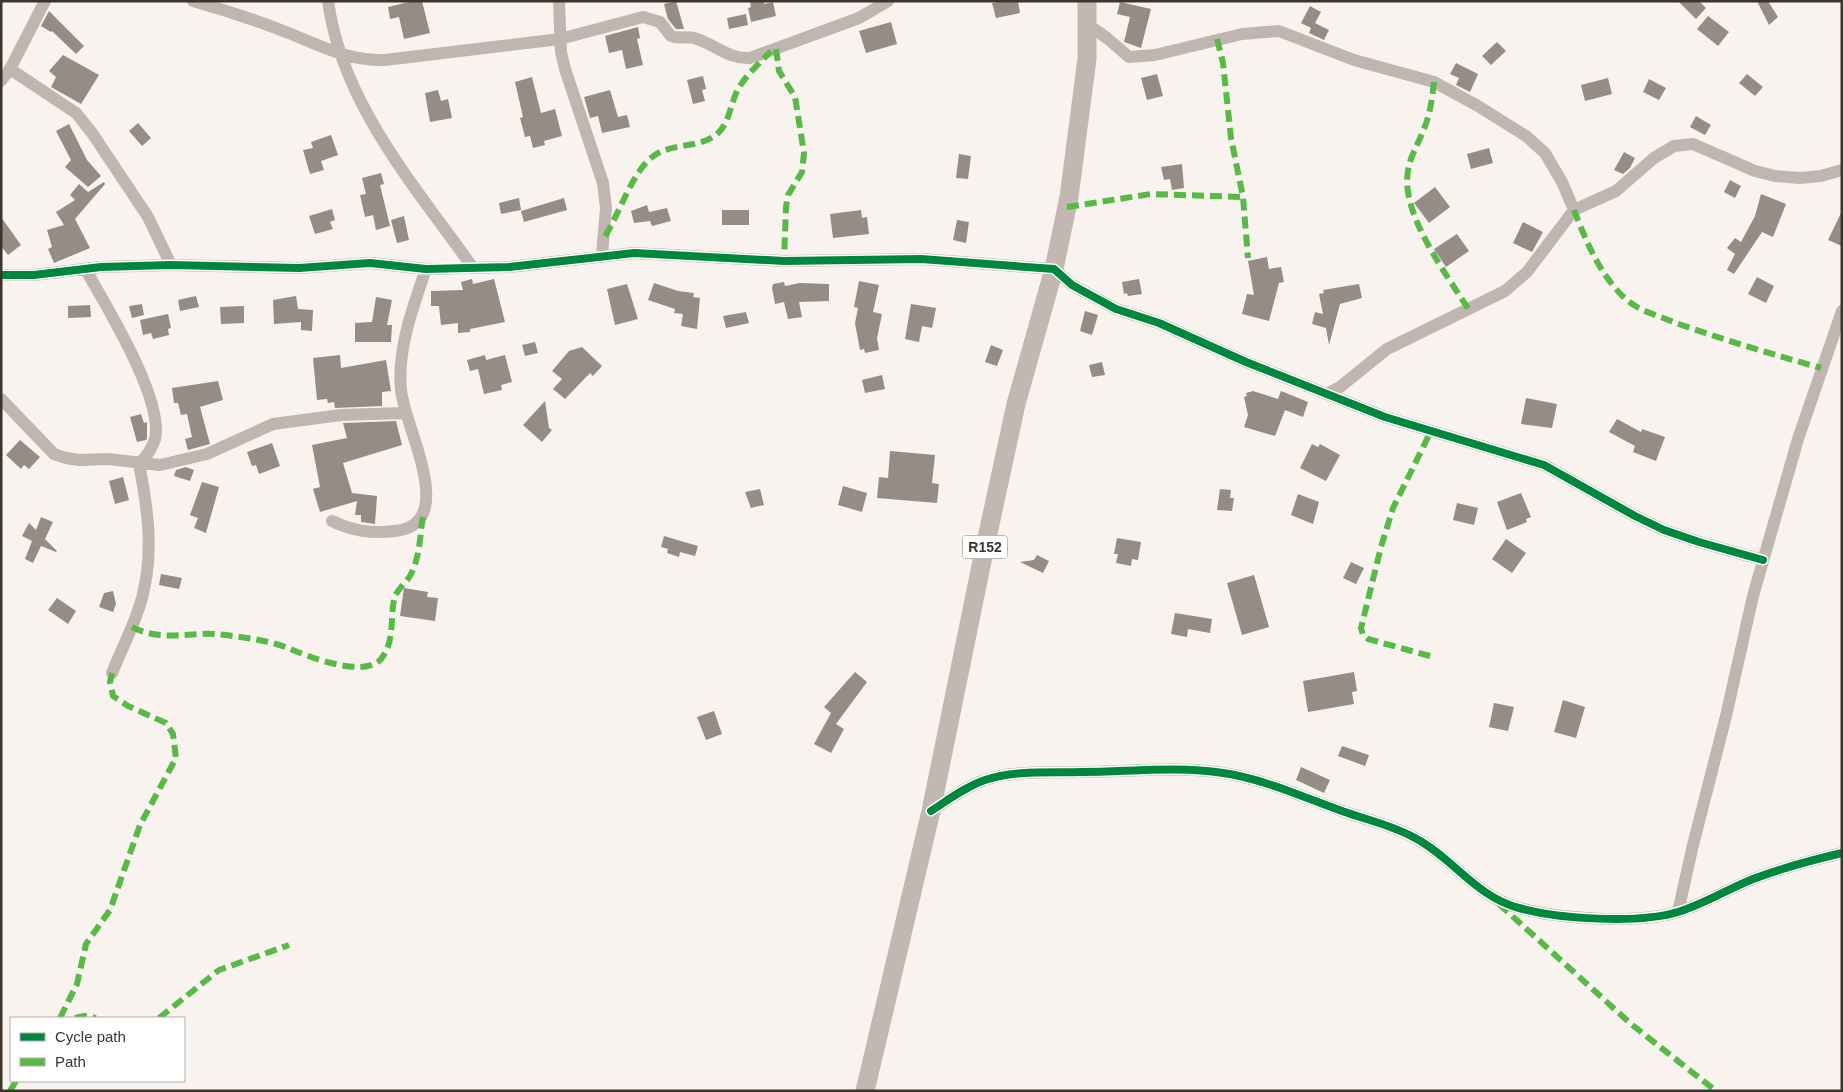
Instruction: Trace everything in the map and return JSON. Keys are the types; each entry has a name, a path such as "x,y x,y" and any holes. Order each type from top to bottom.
{"main road":[{"name":"R152","path":"865,1091 931,812 1016,404 1054,269 1070,197 1087,59 1087,1"}],"street":[{"path":"1,81 10,69 45,1"},
{"path":"193,1 227,11 314,43 340,55 365,61 560,39 643,17 660,22 671,36 696,39 739,59 750,58 859,18 888,1"},
{"path":"328,1 331,24 340,55 374,126 401,168 473,268"},
{"path":"559,1 560,39 565,69 603,183 606,208 602,255"},
{"path":"314,43 327,34 331,24"},
{"path":"1087,24 1108,38 1129,57 1155,55 1242,34 1279,31 1354,60 1434,82 1478,106 1526,136 1545,153 1562,182 1574,210"},
{"path":"10,69 76,113 92,133 148,218 172,265"},
{"path":"1327,394 1340,387 1387,349 1505,291 1527,272 1574,210 1616,191 1654,158 1674,146 1693,144 1755,171 1775,176 1807,178 1842,170"},
{"path":"1,274 34,276 101,267 172,265 299,268 370,263 426,269 473,268 533,265 602,255 634,253 784,261 921,259 1054,269 1072,285 1116,309 1159,323 1384,416 1544,465 1635,516 1664,530 1763,560"},
{"path":"332,521 362,532 388,532 414,526 423,516 426,490 417,447 405,412 401,390 404,343 411,314 426,269"},
{"path":"86,270 146,385 151,400 155,422 155,438 146,457 138,464"},
{"path":"1678,912 1726,716 1745,627 1763,560 1803,422 1842,310"},
{"path":"1,399 54,454 66,458 122,460 160,466 186,460 273,424 341,415 405,412"},
{"path":"112,673 142,597 147,562 149,522 138,464"},
{"path":"931,812 968,787 988,779 1020,774 1190,770 1221,772 1249,778 1294,792 1416,838 1493,899 1519,908 1618,919 1640,919 1678,912 1753,879 1800,863 1842,853"}],"building":[{"path":"413,1 422,1 430,33 404,39 399,17 390,19 388,7"},
{"path":"676,1 684,29 676,29 668,19 664,4"},
{"path":"750,1 764,1 764,4 773,2 776,16 751,22 748,8 751,7"},
{"path":"1018,1 1020,13 996,18 992,3"},
{"path":"1678,1 1699,1 1706,8 1696,19"},
{"path":"1757,1 1768,1 1778,17 1769,25"},
{"path":"1120,2 1151,9 1141,48 1124,42 1130,17 1117,14"},
{"path":"1310,6 1321,12 1315,23 1329,30 1324,40 1309,33 1311,28 1301,23"},
{"path":"49,11 84,46 76,54 52,31 41,26"},
{"path":"746,14 748,25 729,29 727,18"},
{"path":"1708,16 1729,32 1718,46 1697,29"},
{"path":"891,22 897,44 866,53 859,31"},
{"path":"638,27 640,38 637,39 643,65 626,69 622,50 609,53 605,36"},
{"path":"1497,42 1506,51 1491,65 1482,56"},
{"path":"63,55 99,75 81,104 51,87 56,77 49,71"},
{"path":"1456,63 1478,74 1470,92 1456,85 1459,78 1450,74"},
{"path":"1157,74 1163,96 1147,100 1141,78"},
{"path":"1747,74 1763,87 1755,96 1739,83"},
{"path":"703,76 706,89 702,90 705,101 693,104 687,80"},
{"path":"532,77 541,113 555,109 562,136 544,141 545,145 533,148 530,136 525,137 520,118 523,117 515,82"},
{"path":"1608,78 1612,94 1585,101 1581,85"},
{"path":"1649,79 1666,88 1659,100 1643,92"},
{"path":"438,90 441,101 448,99 452,118 430,122 425,93"},
{"path":"610,90 618,117 627,115 630,127 602,133 598,116 590,118 584,97"},
{"path":"1696,116 1711,125 1705,135 1690,127"},
{"path":"138,123 151,138 142,146 129,131"},
{"path":"69,124 87,160 101,176 88,187 65,167 71,160 56,131"},
{"path":"331,135 338,155 321,161 324,170 310,174 303,150 313,148 311,142"},
{"path":"1489,148 1493,163 1471,169 1467,154"},
{"path":"1624,152 1635,158 1630,168 1623,174 1614,170"},
{"path":"959,154 971,156 968,179 956,178"},
{"path":"1182,164 1184,188 1172,190 1170,179 1164,180 1161,167"},
{"path":"381,173 384,184 380,185 390,226 376,230 373,215 365,217 360,195 366,194 362,178"},
{"path":"1730,180 1741,186 1735,198 1724,192"},
{"path":"104,182 105,184 75,219 90,248 54,263 48,249 52,247 47,230 64,225 56,212 75,200 70,195 79,184 88,192"},
{"path":"1435,187 1450,207 1429,223 1414,203"},
{"path":"1761,194 1786,204 1773,237 1762,232 1734,274 1727,270 1735,254 1727,248 1735,238 1741,242 1755,216"},
{"path":"519,198 521,210 501,214 499,203"},
{"path":"564,198 567,210 524,222 521,211"},
{"path":"647,205 649,212 667,208 671,221 652,226 650,221 634,223 631,211"},
{"path":"332,209 335,220 330,222 333,229 315,234 309,216"},
{"path":"722,210 749,210 749,225 722,225"},
{"path":"861,210 862,218 867,217 869,234 833,238 830,214"},
{"path":"1842,211 1842,246 1828,240"},
{"path":"404,216 409,240 397,243 391,220"},
{"path":"1,217 21,245 8,255 1,246"},
{"path":"957,220 969,222 966,243 953,240"},
{"path":"1523,222 1543,232 1532,252 1513,243"},
{"path":"1457,234 1469,251 1446,267 1434,249"},
{"path":"1267,257 1269,269 1281,267 1284,282 1279,283 1269,321 1242,314 1247,294 1254,295 1248,261"},
{"path":"1757,277 1774,286 1766,303 1748,294"},
{"path":"472,279 473,284 494,279 505,322 470,329 470,332 458,333 458,323 441,325 439,306 431,306 431,291 463,290 461,282"},
{"path":"1139,279 1142,294 1128,296 1127,293 1124,294 1122,282"},
{"path":"859,281 879,285 873,312 882,314 877,338 879,350 865,353 864,349 860,350 855,323 858,308 854,307"},
{"path":"784,282 785,286 800,283 829,284 829,301 799,302 802,317 788,319 784,302 775,304 772,288 773,284"},
{"path":"654,283 678,291 694,293 693,297 700,298 697,329 681,326 683,314 674,313 675,309 648,300"},
{"path":"627,284 638,319 615,325 607,289"},
{"path":"1359,284 1362,298 1340,304 1329,345 1326,328 1312,324 1315,312 1323,314 1319,294 1324,293 1323,290"},
{"path":"196,296 199,307 180,311 178,300"},
{"path":"296,296 298,309 313,310 312,331 301,330 301,322 274,324 273,300"},
{"path":"376,297 392,300 387,325 392,325 391,342 355,342 355,323 372,322"},
{"path":"142,304 144,315 132,318 129,306"},
{"path":"911,304 936,308 932,328 922,326 919,342 905,339"},
{"path":"90,305 91,317 68,318 68,306"},
{"path":"244,306 244,323 221,324 220,307"},
{"path":"1085,311 1098,315 1092,335 1080,331"},
{"path":"746,312 749,323 726,328 723,316"},
{"path":"168,314 171,328 168,329 169,335 153,339 151,333 143,335 140,320"},
{"path":"535,342 538,353 525,356 522,345"},
{"path":"991,345 1003,350 997,366 985,362"},
{"path":"582,347 602,366 593,376 590,373 565,399 553,389 562,379 552,371 569,351"},
{"path":"340,355 341,368 386,360 391,391 382,392 382,406 335,408 334,402 328,403 327,399 317,400 313,358"},
{"path":"485,355 486,360 505,355 512,382 501,385 502,390 484,394 478,369 470,371 467,360"},
{"path":"1102,362 1105,375 1092,377 1089,365"},
{"path":"882,375 885,389 865,393 862,380"},
{"path":"218,381 223,400 200,407 210,444 188,450 185,439 192,437 187,414 181,415 178,403 174,403 172,388"},
{"path":"1253,391 1278,399 1281,391 1308,402 1303,417 1285,410 1275,436 1244,427 1248,415 1244,397 1247,396 1246,393"},
{"path":"1526,398 1557,404 1552,428 1521,424"},
{"path":"545,401 549,428 552,430 542,442 523,425"},
{"path":"141,414 144,423 147,422 147,438 137,442 130,417"},
{"path":"1617,419 1641,432 1642,429 1665,437 1656,461 1633,452 1635,446 1609,432"},
{"path":"396,421 402,445 343,463 352,493 377,496 375,524 361,522 361,515 355,515 357,501 320,512 313,489 320,487 312,445 347,438 343,423"},
{"path":"20,440 40,457 29,469 24,465 21,469 6,455"},
{"path":"272,443 280,466 259,474 256,465 252,466 247,452"},
{"path":"1312,444 1318,447 1320,444 1340,455 1326,481 1300,468"},
{"path":"890,451 935,455 932,483 939,484 937,503 877,498 879,477 888,478"},
{"path":"186,467 194,470 190,481 174,476 176,470"},
{"path":"123,477 129,500 115,504 109,481"},
{"path":"202,482 219,487 206,533 194,528 198,518 190,515"},
{"path":"843,486 867,493 862,512 838,505"},
{"path":"760,489 764,505 751,508 745,492"},
{"path":"1220,489 1231,490 1230,498 1234,498 1232,511 1217,510"},
{"path":"1521,493 1531,517 1526,519 1527,522 1507,530 1497,502"},
{"path":"1298,494 1319,502 1313,524 1291,515"},
{"path":"1457,503 1478,508 1474,525 1453,520"},
{"path":"41,517 53,522 45,539 57,551 41,546 33,563 25,559 32,541 22,536 29,523 36,530"},
{"path":"664,536 698,546 695,556 680,552 679,557 667,553 668,549 661,547"},
{"path":"1117,538 1141,542 1138,560 1132,559 1131,566 1116,563 1118,554 1114,554"},
{"path":"1506,539 1526,553 1512,573 1492,559"},
{"path":"1037,555 1049,561 1043,573 1020,562 1034,560"},
{"path":"1351,562 1364,568 1356,584 1343,578"},
{"path":"161,574 182,578 179,589 159,585"},
{"path":"1254,575 1269,627 1242,635 1227,583"},
{"path":"404,588 428,592 427,597 438,598 435,621 400,616"},
{"path":"113,591 116,604 113,612 99,607 104,593"},
{"path":"57,598 76,611 68,624 48,610"},
{"path":"1175,613 1212,619 1210,633 1188,629 1187,637 1171,634"},
{"path":"855,672 867,682 836,724 844,729 831,753 814,744 831,713 824,707"},
{"path":"1354,672 1357,691 1352,692 1354,704 1308,712 1303,681"},
{"path":"1563,700 1585,707 1576,738 1554,732"},
{"path":"1494,703 1514,707 1508,731 1489,727"},
{"path":"714,711 722,734 706,740 697,717"},
{"path":"1342,746 1369,755 1365,766 1338,756"},
{"path":"1301,767 1330,780 1324,793 1296,780"}],"marked path":[{"path":"1217,39 1223,63 1231,138 1243,197 1248,258"},
{"path":"776,49 779,71 795,97 804,153 802,172 788,195 784,261"},
{"path":"605,236 633,181 647,162 663,151 706,141 720,131 726,122 741,84 771,51"},
{"path":"1434,82 1427,119 1409,166 1407,188 1411,206 1427,243 1469,310"},
{"path":"1067,207 1151,194 1243,197"},
{"path":"1574,210 1589,246 1602,270 1618,292 1633,305 1651,314 1694,329 1821,368"},
{"path":"1430,656 1368,639 1363,635 1361,628 1381,547 1393,508 1431,431"},
{"path":"132,627 158,635 213,634 252,639 278,645 335,664 362,667 373,665 381,659 388,645 395,596 410,576 415,565 423,516"},
{"path":"60,1017 77,984 86,944 110,910 140,825 176,758 173,734 166,723 128,706 113,696 110,682 112,673"},
{"path":"1499,904 1631,1024 1716,1091"},
{"path":"160,1017 219,970 289,945"},
{"path":"80,1017 90,1017"},
{"path":"10,1091 15,1082"}],"cycle path":[{"path":"1,275 34,275 101,267 171,265 299,268 370,263 426,269 509,267 634,253 784,261 921,259 1054,269 1072,285 1116,309 1159,323 1246,362 1385,417 1544,465 1635,516 1664,530 1763,560"},
{"path":"931,811 971,786 985,780 1008,775 1170,770 1223,773 1268,784 1406,833 1429,846 1477,886 1504,903 1536,912 1598,919 1642,918 1678,912 1764,875 1797,864 1842,853"}]}
